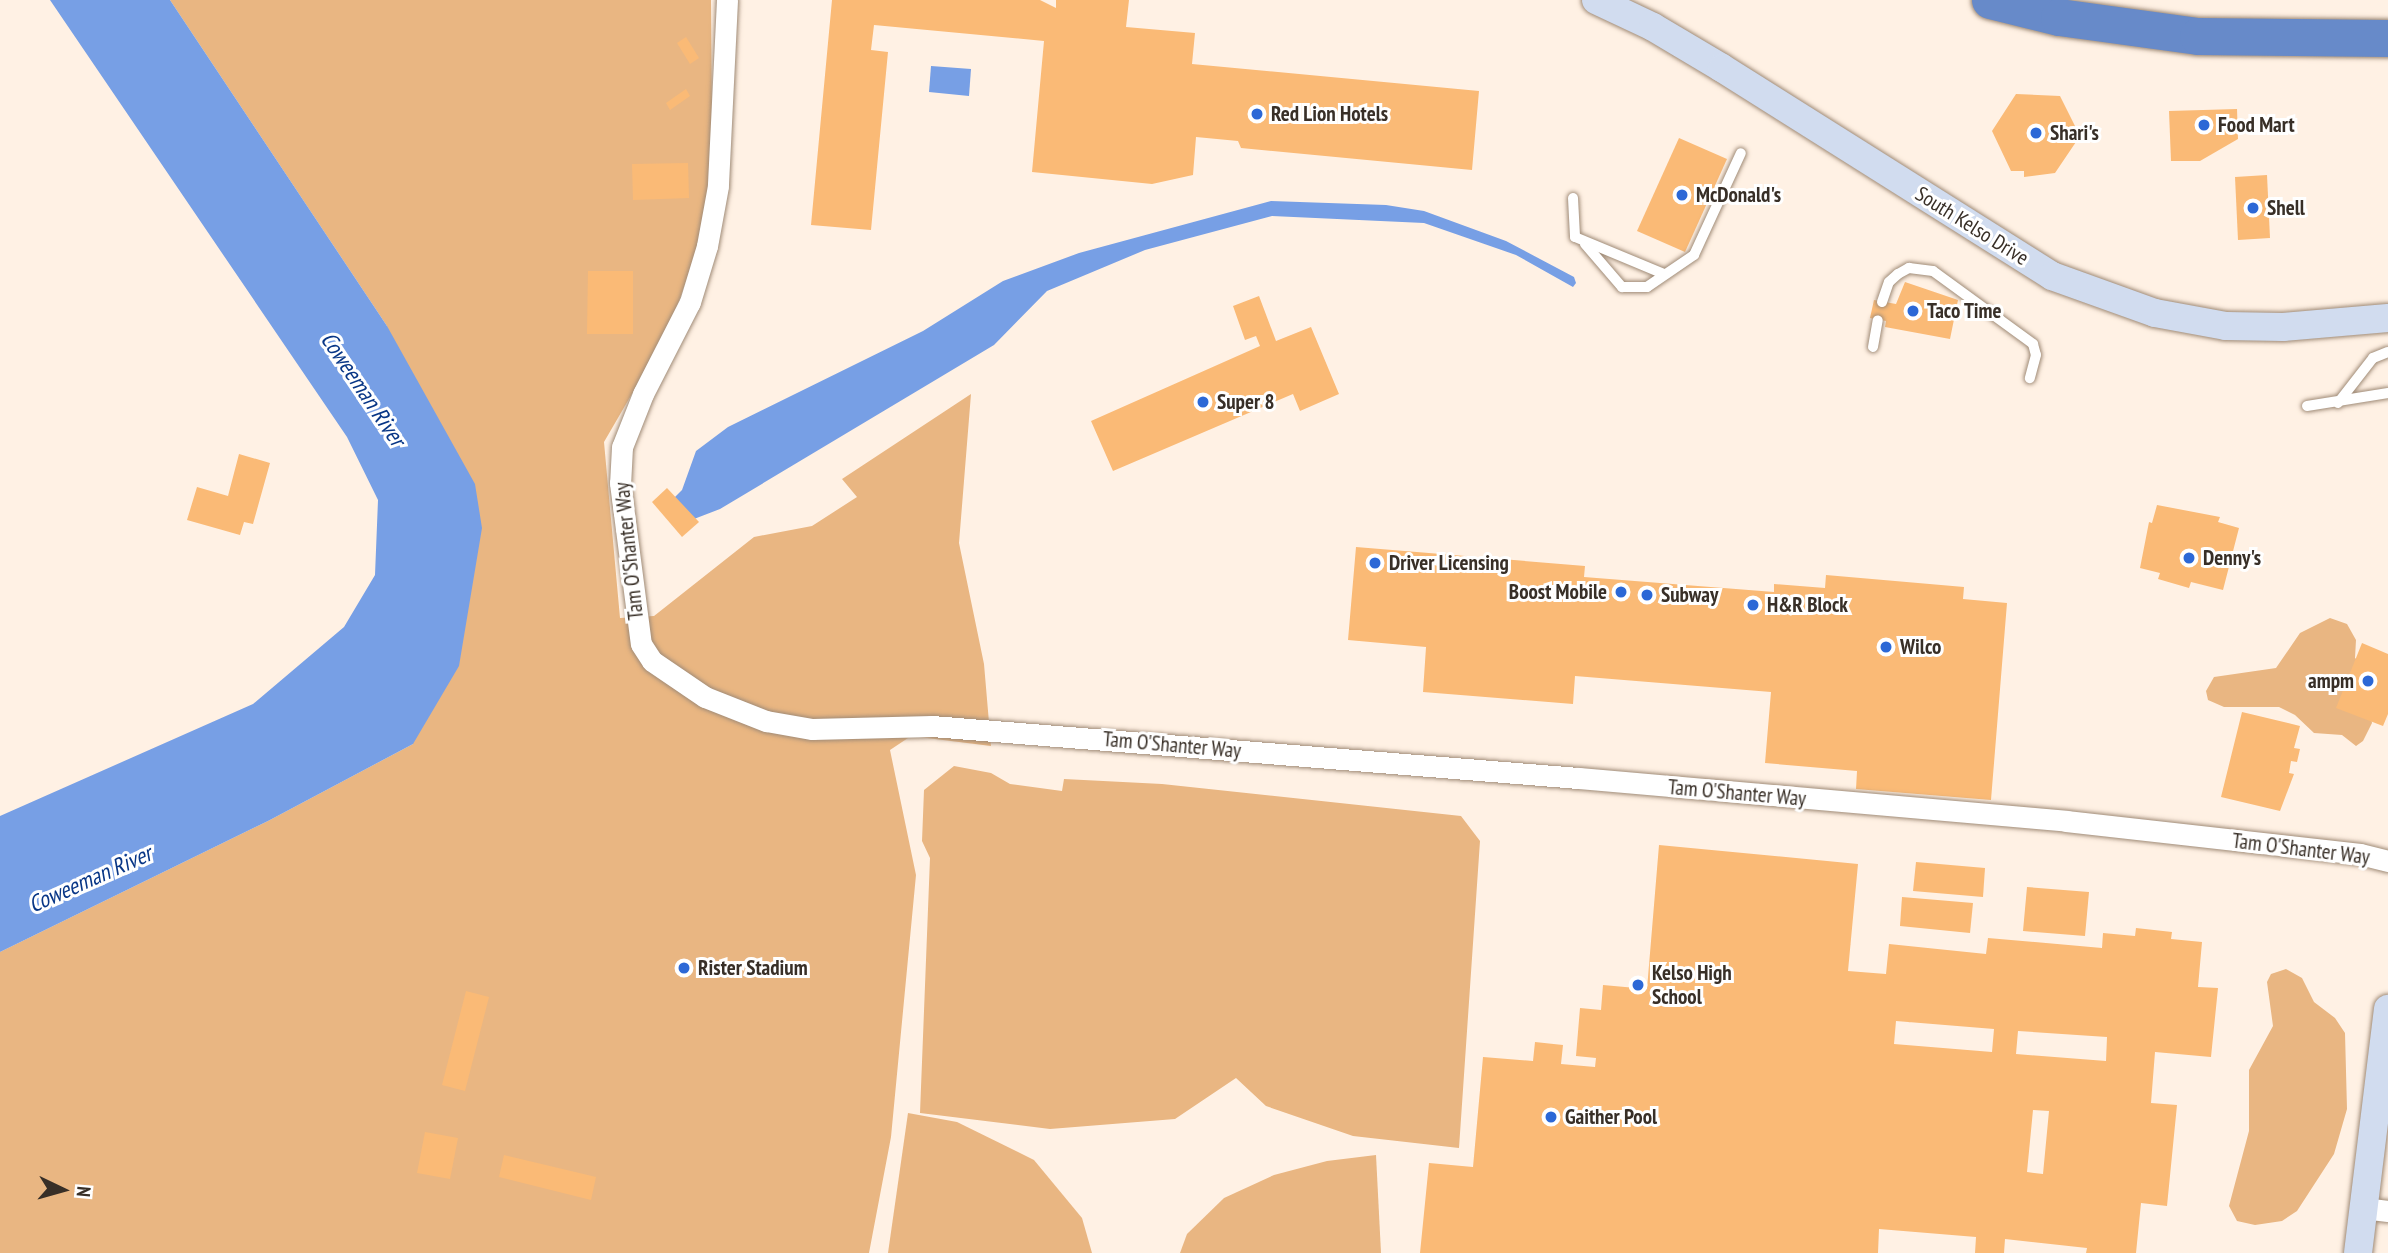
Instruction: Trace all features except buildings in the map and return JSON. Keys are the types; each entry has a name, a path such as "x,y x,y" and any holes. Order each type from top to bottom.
{"highway":[{"path":"1990,0 2059,17 2198,36 2388,38"}],"main road":[{"name":"South Kelso Drive","path":"1596,0 1721,68 2052,276 2155,313 2226,326 2283,327 2388,318"},
{"path":"2358,1253 2375,1209 2388,1009"}],"street":[{"name":"Tam O'Shanter Way","path":"727,0 718,186 706,246 690,302 643,394 622,447 621,482 641,644 652,661 705,698 766,721 812,729 932,726 1578,778 2066,821 2360,854 2388,861"}],"lane":[{"path":"1585,244 1622,287 1639,290 1694,255 1741,153"},
{"path":"1573,198 1574,237 1585,244 1664,274"},
{"path":"1882,302 1898,274 1909,268 1933,271 2033,344 2036,355 2031,378"},
{"path":"1873,347 1878,320"},
{"path":"2339,403 2373,358 2388,352"},
{"path":"2307,406 2339,403 2388,393"}],"shaded area":[{"path":"170,0 711,0 712,124 705,226 669,330 604,442 620,618 654,616 754,537 812,526 857,497 842,479 971,394 959,543 984,664 991,746 911,736 890,750 916,875 891,1137 869,1253 0,1253 0,952 268,821 413,744 387,326"},
{"path":"2330,618 2347,624 2356,640 2355,658 2362,664 2372,723 2363,741 2356,746 2342,735 2314,733 2295,715 2279,707 2224,707 2208,700 2206,691 2214,677 2276,668 2300,633"},
{"path":"954,766 991,773 1010,784 1062,791 1064,779 1162,784 1461,816 1480,841 1459,1148 1353,1136 1266,1106 1236,1078 1175,1119 1050,1129 920,1113 930,858 922,841 924,790"},
{"path":"2286,969 2302,978 2314,1002 2335,1018 2345,1033 2347,1109 2334,1154 2297,1211 2282,1221 2255,1225 2237,1221 2229,1206 2249,1131 2249,1070 2273,1026 2267,982 2271,974"},
{"path":"908,1113 957,1122 1034,1160 1082,1218 1092,1253 888,1253"},
{"path":"1376,1155 1381,1253 1180,1253 1187,1234 1224,1198 1274,1175 1327,1161"}],"water":[{"name":"Coweeman River","path":"50,0 170,0 387,326 475,484 482,528 459,666 413,744 268,821 0,952 0,816 253,704 344,627 375,575 378,500 347,437"},
{"path":"931,66 971,69 969,96 929,92"},
{"path":"1271,201 1386,205 1424,211 1506,241 1574,277 1576,283 1573,287 1516,255 1424,223 1272,216 1145,250 1047,291 994,345 720,509 694,519 674,498 682,490 696,451 728,427 923,331 1003,281 1079,253"}],"place":[{"name":"Red Lion Hotels","path":"1257,114"},
{"name":"Food Mart","path":"2204,125"},
{"name":"Shari's","path":"2036,133"},
{"name":"McDonald's","path":"1682,195"},
{"name":"Shell","path":"2253,208"},
{"name":"Taco Time","path":"1913,311"},
{"name":"Super 8","path":"1203,402"},
{"name":"Denny's","path":"2189,558"},
{"name":"Driver Licensing","path":"1375,563"},
{"name":"Boost Mobile","path":"1621,592"},
{"name":"Subway","path":"1647,595"},
{"name":"H&R Block","path":"1753,605"},
{"name":"Wilco","path":"1886,647"},
{"name":"ampm","path":"2368,681"},
{"name":"Rister Stadium","path":"684,968"},
{"name":"Kelso High School","path":"1638,985"},
{"name":"Gaither Pool","path":"1551,1117"}]}
